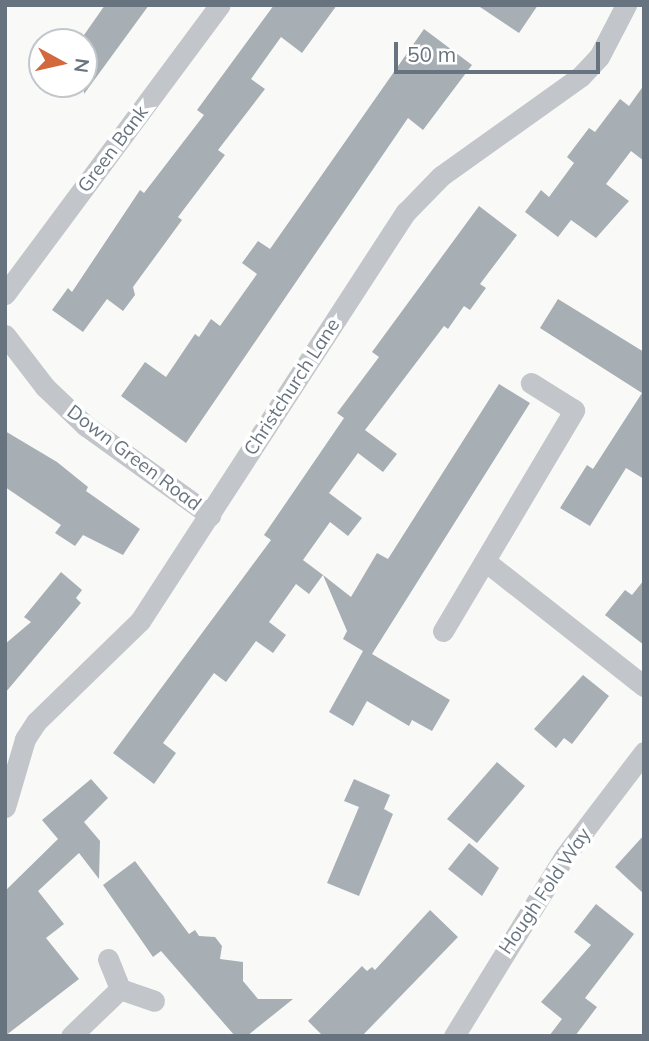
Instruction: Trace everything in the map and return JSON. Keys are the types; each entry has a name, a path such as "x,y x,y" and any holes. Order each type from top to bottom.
{"street":[{"name":"Green Bank","path":"5,294 220,5"},
{"name":"Christchurch Lane","path":"5,807 18,758 36,722 140,621 407,212 441,176 582,76 598,57 626,5"},
{"name":"Down Green Road","path":"5,335 45,387 86,426 210,515"},
{"path":"443,631 574,410 531,383"},
{"path":"485,561 644,686"},
{"name":"Hough Fold Way","path":"454,1036 564,857 644,752"},
{"path":"108,959 120,989 154,1001"},
{"path":"71,1036 120,989"}],"building":[{"path":"105,5 149,5 98,75 98,28 89,28"},
{"path":"274,5 337,5 302,53 281,37 251,79 265,89 218,150 225,155 178,217 182,220 133,287 135,295 123,311 107,299 83,332 52,310 68,288 72,292 140,190 144,193 204,115 197,110"},
{"path":"477,5 538,5 519,33"},
{"path":"424,29 472,65 423,130 408,118 186,443 121,396 145,362 166,377 195,334 199,337 211,319 220,326 257,274 242,263 258,241 270,249"},
{"path":"644,85 644,161 631,151 606,184 629,201 596,238 571,220 558,237 525,212 541,190 549,197 574,163 567,157 589,128 595,132 620,99 629,106"},
{"path":"479,206 517,235 480,284 486,288 470,310 464,306 448,329 444,326 365,430 397,454 383,472 358,453 329,493 362,518 348,536 330,522 303,560 323,575 309,594 296,584 269,622 286,635 273,653 256,641 226,682 214,673 163,743 176,753 154,784 113,753 271,540 264,535 344,418 337,413 379,357 372,352"},
{"path":"558,299 644,352 644,479 626,468 590,526 560,508 587,465 593,469 642,393 540,328"},
{"path":"499,384 530,403 372,654 450,700 432,731 412,720 409,726 367,701 353,726 329,712 363,651 343,639 347,631 323,575 351,597 377,553 388,559"},
{"path":"5,431 57,462 88,487 86,491 140,529 123,555 83,535 75,546 55,533 61,525 5,487"},
{"path":"61,572 82,590 76,598 81,603 5,693 5,644 31,622 24,617"},
{"path":"644,580 644,645 605,615 625,590 632,595"},
{"path":"583,675 609,696 572,744 564,738 556,748 534,729"},
{"path":"497,762 525,786 477,843 447,819"},
{"path":"91,779 108,798 84,822 100,841 99,879 79,853 38,891 64,924 46,938 79,979 5,1036 5,891 58,839 42,820"},
{"path":"354,779 390,795 384,809 393,814 359,896 327,883 359,807 344,801"},
{"path":"644,835 644,894 615,867"},
{"path":"469,843 499,868 482,896 448,869"},
{"path":"135,861 189,934 195,930 199,936 215,937 222,946 220,959 243,962 243,981 258,999 293,999 247,1036 235,1036 161,951 153,957 103,885"},
{"path":"596,904 634,934 585,998 597,1007 575,1036 549,1036 562,1019 541,1002 591,945 574,932"},
{"path":"430,910 458,937 362,1036 323,1036 308,1021 362,966 367,971 372,967 375,970"}]}
